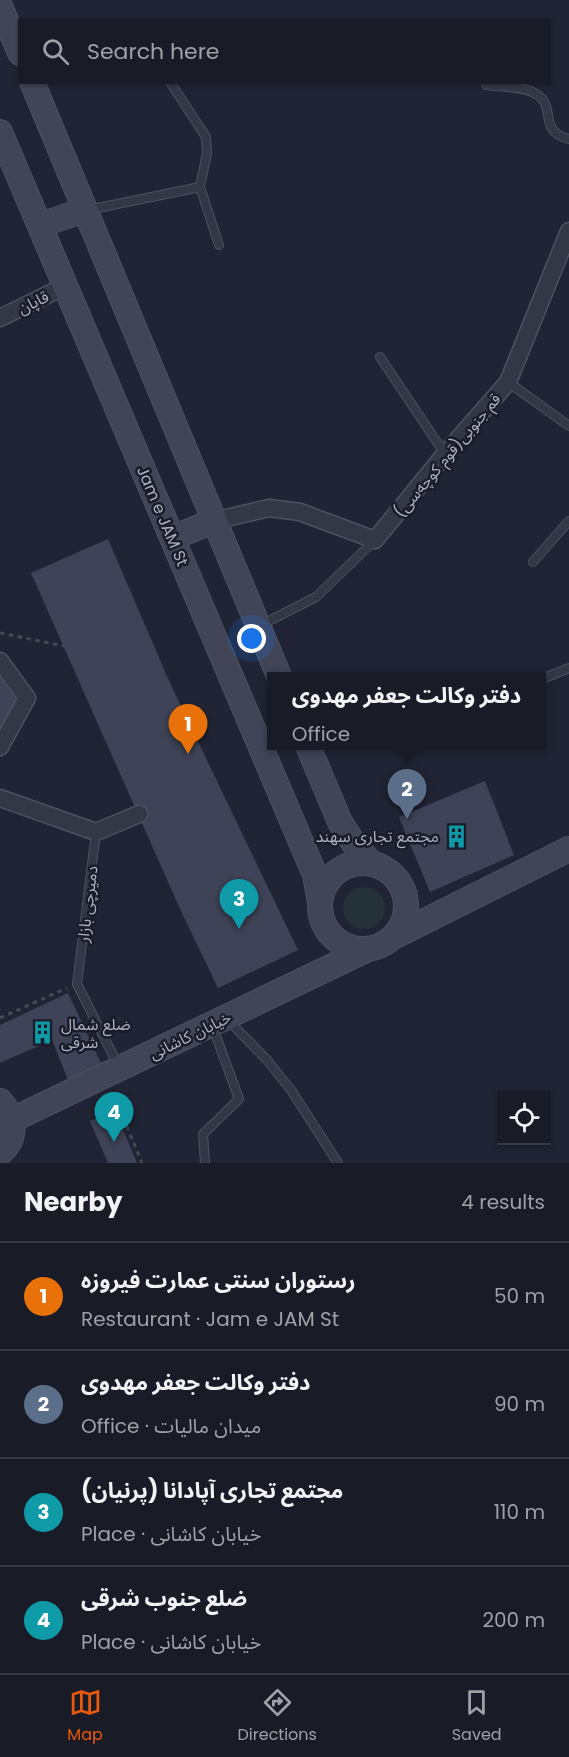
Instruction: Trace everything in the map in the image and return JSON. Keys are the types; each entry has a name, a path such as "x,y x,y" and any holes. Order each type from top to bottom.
{"street":[{"path":"0,6 18,48"},
{"path":"33,84 277,672"},
{"name":"Jam e JAM St","path":"0,132 315,875 320,903"},
{"path":"40,225 85,210"},
{"name":"قم جنوبی(قوم کوچه‌سی)","path":"375,540 508,382 560,261 569,231"},
{"name":"قاپان","path":"0,318 65,286"},
{"path":"172,538 214,521 269,508 300,512 375,540"},
{"path":"0,661 27,698 0,747"},
{"path":"310,750 348,837 372,864"},
{"path":"0,798 96,832 139,814"},
{"path":"393,937 401,927 406,903 397,880 386,870 372,864 358,864 344,868 332,876 323,889 320,903 321,918 327,932 339,942 353,949 368,949 383,945 393,937 569,849"},
{"name":"خیابان کاشانی","path":"6,1110 113,1072 368,949"},
{"path":"0,1153 11,1140 13,1130 6,1110"}],"lane":[{"path":"171,84 206,137 207,153 200,187 219,245"},
{"path":"486,85 530,90 539,95 546,103 550,128 558,136 569,139"},
{"path":"85,210 200,187"},
{"path":"380,357 446,454"},
{"path":"508,382 569,426"},
{"path":"533,562 569,521"},
{"name":"قم جنوبی(قوم کوچه‌سی)","path":"258,627 315,597 375,540"},
{"path":"546,677 569,668"},
{"name":"دمیرچی بازار","path":"77,984 96,832"},
{"path":"77,984 113,1072"},
{"path":"205,1163 203,1134 239,1099 219,1021"},
{"path":"219,1021 267,1060 291,1090 338,1163"}],"path":[{"path":"0,633 64,646"},
{"path":"0,1018 77,984"},
{"path":"113,1072 142,1163"}],"shaded area":[{"path":"364,887 379,893 385,908 379,923 364,929 349,923 343,908 349,893"}],"building":[{"path":"108,539 170,683 298,950 218,988 180,909 31,573"},
{"path":"0,665 25,698 0,736"},
{"name":"مجتمع تجاری سهند","path":"485,781 514,855 430,892 399,817"},
{"name":"ضلع شمال شرقی","path":"68,993 101,1063 68,1080 52,1040 0,1063 0,1025"},
{"path":"115,1110 137,1163 108,1163 90,1121"}],"place":[{"name":"رستوران سنتی عمارت فیروزه","path":"188,754"},
{"name":"دفتر وکالت جعفر مهدوی","path":"407,819"},
{"name":"مجتمع تجاری سهند","path":"457,836"},
{"name":"مجتمع تجاری آپادانا (پرنیان)","path":"239,929"},
{"name":"ضلع شمال شرقی","path":"43,1033"},
{"name":"ضلع جنوب شرقی","path":"114,1142"}]}
